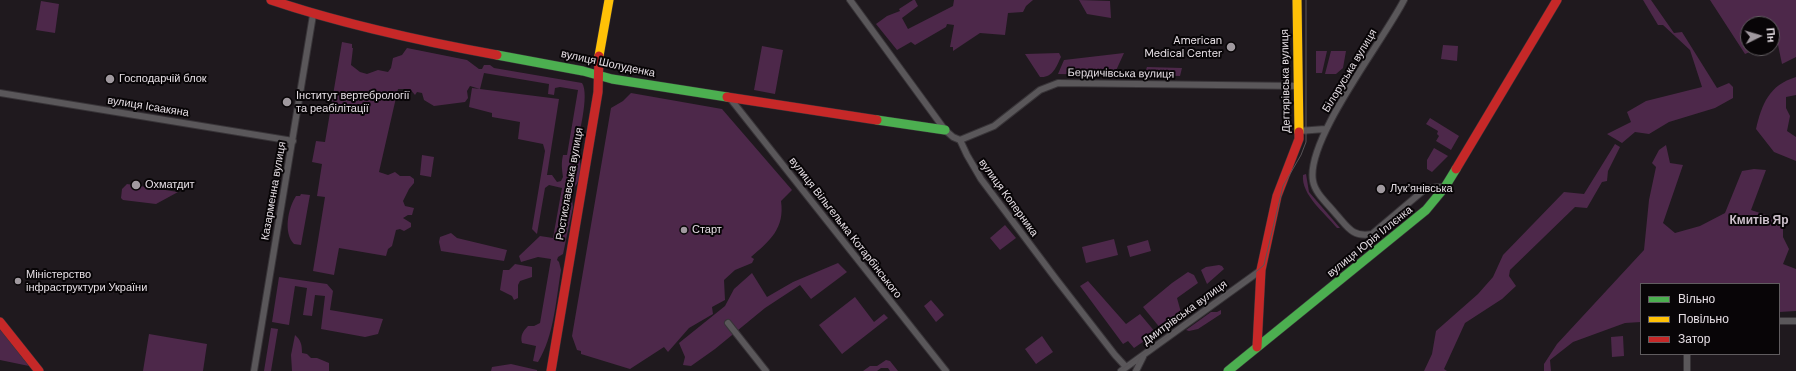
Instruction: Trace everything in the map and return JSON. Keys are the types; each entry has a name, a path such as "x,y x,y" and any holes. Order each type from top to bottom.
{"street":[{"name":"вулиця Шолуденка","path":"271,0 314,15 403,36 583,70 598,76 646,85 945,130"},
{"name":"Ростиславська вулиця","path":"551,371 598,92 599,59 609,0"},
{"path":"850,0 945,130 960,140"},
{"name":"Дегтярівська вулиця","path":"1257,347 1261,270 1277,196 1297,147 1299,131 1297,0"},
{"name":"Білоруська вулиця","path":"1299,131 1325,130 1404,0"},
{"name":"вулиця Юрія Іллєнка","path":"1228,371 1421,215 1445,187 1557,0"},
{"name":"Казарменна вулиця","path":"254,371 314,15"},
{"name":"Бердичівська вулиця","path":"960,140 994,126 1040,90 1058,83 1298,86"},
{"name":"вулиця Ісаакяна","path":"0,93 292,141"},
{"name":"вулиця Вільгельма Котарбінського","path":"729,97 946,371"},
{"path":"1325,130 1312,173 1314,187 1347,226 1359,235 1372,234 1424,190 1445,187"},
{"name":"вулиця Коперника","path":"960,140 981,179 1115,356 1123,369"},
{"name":"Дмитрівська вулиця","path":"1123,369 1261,270"},
{"path":"1780,321 1796,321"},
{"path":"0,322 39,371"},
{"path":"728,323 766,371"},
{"path":"1136,371 1140,361 1146,353"},
{"path":"1687,355 1687,371"}],"shaded area":[{"path":"915,0 918,6 902,18 908,29 953,6 954,0 1033,0 1026,6 1023,12 1008,13 1005,35 980,33 953,51 953,47 950,47 954,25 947,24 946,27 915,45 911,42 897,50 876,24 887,16 900,11 899,9"},
{"path":"1079,0 1110,1 1111,18 1087,14"},
{"path":"1643,0 1651,0 1674,33 1682,32 1717,88 1729,83 1733,87 1733,98 1715,108 1669,122 1649,134 1635,132 1622,143 1607,134 1631,122 1627,112 1646,101 1702,87 1690,50 1663,25 1658,25"},
{"path":"1710,0 1796,0 1796,57 1782,64 1780,54 1780,16 1740,16 1740,46"},
{"path":"41,1 59,4 55,33 36,30"},
{"path":"342,42 352,44 351,65 360,72 367,74 378,70 388,72 391,68 393,58 402,55 407,48 467,60 479,69 482,69 484,65 490,65 494,68 582,83 585,97 581,127 575,153 581,169 575,186 566,194 572,199 573,207 563,254 558,257 557,260 561,270 551,329 548,341 538,362 533,361 536,346 522,343 521,338 523,332 528,326 534,326 540,323 551,259 538,257 521,262 519,256 540,236 553,238 562,188 549,185 545,188 537,234 532,229 545,151 543,144 518,139 520,122 492,117 492,113 469,107 472,88 559,99 547,175 552,175 557,182 561,181 563,177 562,158 563,155 567,155 578,90 560,87 555,88 554,95 548,94 549,84 484,73 480,89 470,86 467,91 468,98 465,102 434,106 424,100 422,93 417,92 415,95 410,89 398,89 379,172 388,175 395,172 400,176 410,176 414,179 414,183 403,201 405,206 414,208 412,215 408,215 403,218 411,223 411,227 404,231 400,229 396,230 392,246 388,249 386,256 339,248 334,275 313,271 325,197 317,196 322,164 312,162 316,141 325,142"},
{"path":"1443,45 1458,46 1457,61 1441,59"},
{"path":"762,46 783,50 775,94 754,90"},
{"path":"1316,51 1327,51 1322,73 1316,73"},
{"path":"1331,51 1346,51 1343,68 1336,74 1325,74"},
{"path":"1059,53 1061,57 1056,68 1051,74 1044,77 1040,77 1025,54"},
{"path":"1124,53 1114,75 1058,74 1064,60"},
{"path":"1147,67 1182,68 1180,76 1144,75"},
{"path":"1796,77 1796,95 1786,97 1786,108 1790,116 1787,131 1796,137 1796,161 1774,152 1756,129 1764,104 1773,90 1779,85"},
{"name":"Старт","path":"631,93 722,109 792,190 781,201 781,219 775,233 751,257 754,259 752,263 735,270 724,280 725,300 712,307 713,314 689,328 668,352 664,347 630,369 581,354 581,351 577,350 572,336 611,108 623,101"},
{"path":"1430,118 1459,136 1451,150 1436,141 1439,136 1437,134 1438,131 1426,124"},
{"path":"1615,144 1620,147 1608,171 1607,181 1602,182 1587,208 1575,207 1510,270 1509,276 1516,286 1502,299 1465,323 1444,369 1447,371 1424,371 1432,354 1436,331 1478,294 1493,277 1503,255 1564,192 1584,194"},
{"path":"1666,145 1670,163 1683,165 1663,223 1675,233 1700,226 1725,213 1742,171 1754,169 1766,170 1751,210 1778,219 1783,224 1783,237 1789,249 1783,264 1796,269 1796,311 1780,312 1780,283 1640,283 1640,322 1625,323 1573,342 1550,360 1551,371 1544,371 1544,364 1557,344 1644,250 1649,200 1656,167 1652,163 1659,150"},
{"path":"1434,148 1448,156 1432,172 1427,169 1427,160"},
{"path":"422,155 434,157 431,177 420,175"},
{"path":"1306,174 1309,192 1340,228 1337,228 1310,197 1303,182 1303,175"},
{"path":"127,184 178,192 156,204 123,200 121,198 122,189"},
{"path":"301,194 310,195 301,245 294,244 291,239 288,220 293,201 296,196 300,196"},
{"path":"1005,225 1016,238 1000,250 990,238"},
{"path":"451,233 457,238 507,250 504,261 441,251 439,242 440,237"},
{"path":"1114,239 1118,255 1086,263 1082,247"},
{"path":"1148,240 1151,251 1130,257 1127,246"},
{"path":"838,263 847,272 811,299 800,285 765,308 715,349 691,366 683,365 685,357 679,343 725,306 734,289 752,273 767,297 793,282"},
{"path":"515,264 532,267 532,277 520,281 518,285 518,298 514,300 512,296 500,290 503,270 509,270"},
{"path":"1219,265 1224,269 1207,284 1201,270 1206,267"},
{"path":"1188,272 1194,275 1198,283 1177,298 1182,316 1161,329 1143,307"},
{"path":"279,277 327,284 333,291 330,310 383,319 378,334 365,337 321,329 325,296 315,295 312,316 303,315 307,288 295,286 289,325 272,322"},
{"path":"1088,281 1126,324 1140,314 1156,333 1134,348 1128,341 1123,344 1080,286"},
{"path":"855,297 874,322 884,314 888,318 842,354 819,325"},
{"path":"931,300 944,315 936,322 924,306"},
{"path":"1221,310 1221,314 1198,329 1189,331 1186,330 1211,312"},
{"path":"0,328 29,366 0,360"},
{"path":"271,328 278,329 271,371 264,371"},
{"path":"149,334 207,344 203,371 143,371"},
{"path":"295,335 301,343 302,353 307,354 311,358 317,358 329,363 329,371 292,371 291,355"},
{"path":"1042,336 1053,352 1036,364 1025,349"},
{"path":"1623,336 1624,356 1612,357 1611,337"},
{"path":"886,360 890,361 898,371 890,371 888,368 881,368 877,371 863,371 870,366 877,366"},
{"path":"511,364 537,371 491,371 492,367"}],"tram line":[{"path":"1119,371 1250,277 1264,265 1283,186 1301,155 1306,142 1306,0"},
{"path":"1134,371 1140,357"}],"traffic: fast":[{"path":"497,55 583,71 612,79 727,97"},
{"path":"877,120 945,130"},
{"path":"1228,371 1426,210 1445,187 1456,169"}],"traffic: slow":[{"path":"599,56 609,0"},
{"path":"1297,0 1299,132"}],"traffic: jam":[{"path":"271,0 383,32 497,55"},
{"path":"1456,169 1557,0"},
{"path":"551,371 598,92 599,56"},
{"path":"727,97 877,120"},
{"path":"1257,347 1261,270 1277,196 1299,139 1299,132"},
{"path":"0,322 39,371"}],"place":[{"name":"American Medical Center","path":"1231,47"},
{"name":"Господарчій блок","path":"110,79"},
{"name":"Інститут вертебрології та реабілітації","path":"287,102"},
{"name":"Охматдит","path":"136,185"},
{"name":"Лукʼянівська","path":"1381,189"},
{"name":"Старт","path":"684,230"},
{"name":"Міністерство інфраструктури України","path":"18,281"}],"district":[{"name":"Кмитів Яр","path":"1759,221"}]}
